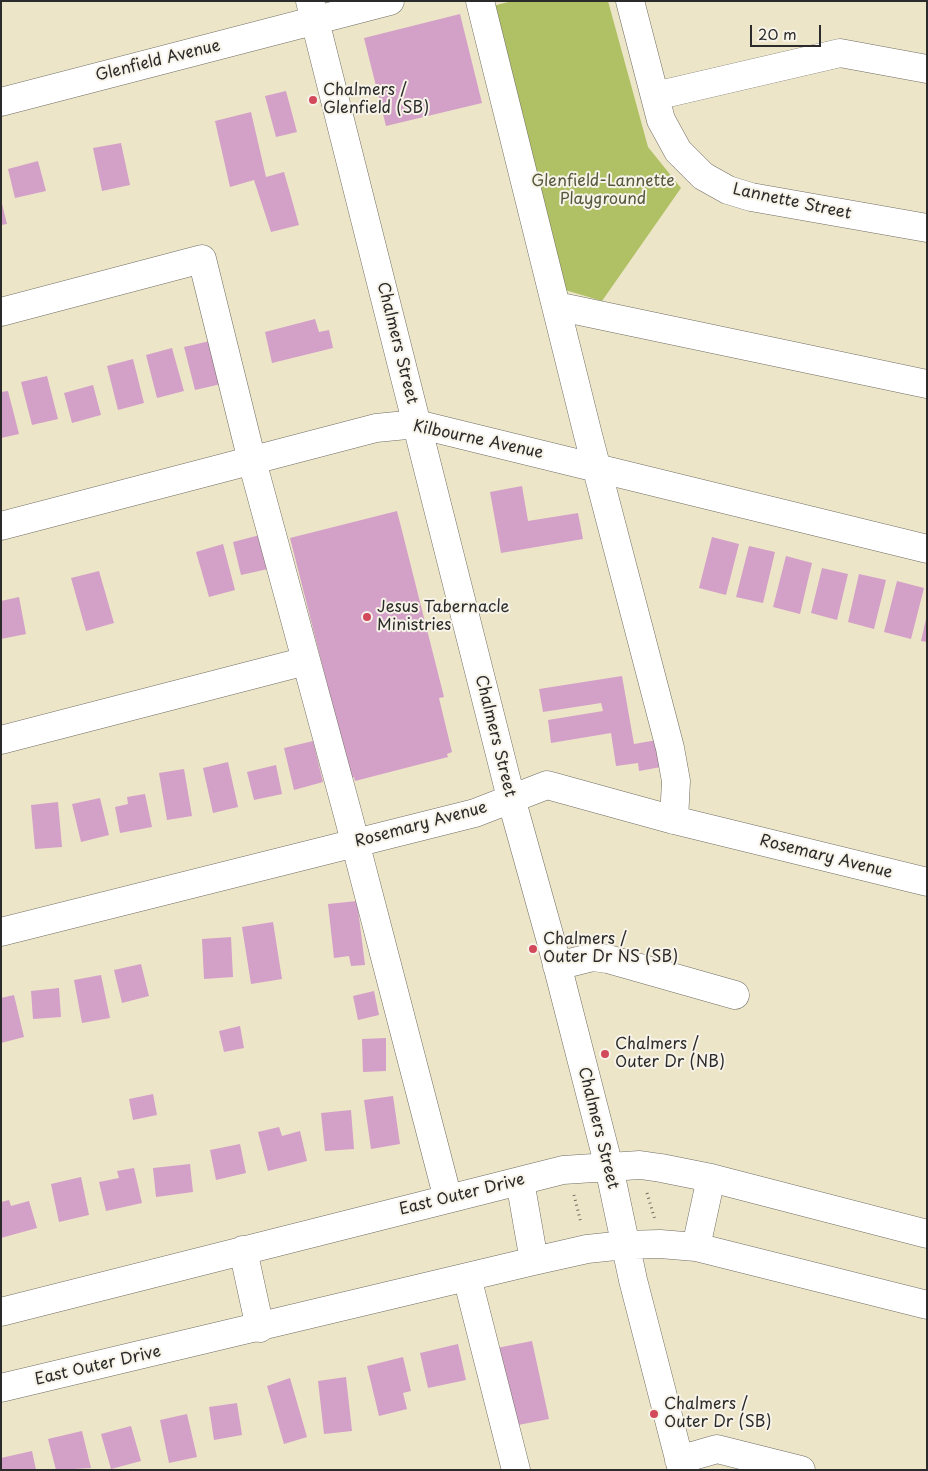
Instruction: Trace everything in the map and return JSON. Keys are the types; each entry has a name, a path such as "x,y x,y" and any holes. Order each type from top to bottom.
{"street":[{"name":"Glenfield Avenue","path":"1,102 313,11 390,1"},
{"path":"480,1 556,306 670,748 676,781 674,820"},
{"name":"Lannette Street","path":"630,1 661,120 678,151 703,176 728,190 750,197 927,228"},
{"name":"Chalmers Street","path":"313,11 511,798 609,1167 625,1245 681,1465"},
{"path":"655,96 840,53 927,69"},
{"path":"1,312 202,259 252,461 448,1199"},
{"path":"556,306 927,384"},
{"name":"Kilbourne Avenue","path":"1,526 376,428 417,424 927,549"},
{"path":"1,740 306,661"},
{"name":"Rosemary Avenue","path":"1,932 475,813 547,785 674,820 927,882"},
{"path":"557,966 593,957 608,959 735,996"},
{"name":"East Outer Drive","path":"1,1312 563,1170 640,1165 711,1178 927,1234"},
{"path":"696,1247 711,1178"},
{"path":"520,1181 534,1261"},
{"name":"East Outer Drive","path":"1,1388 260,1328 534,1261 587,1250 625,1245 660,1244 696,1247 927,1305"},
{"path":"242,1250 260,1328"},
{"path":"467,1277 516,1470"},
{"path":"681,1465 717,1449 801,1470"}],"path":[{"path":"573,1192 581,1223"},
{"path":"647,1192 656,1223"}],"green space":[{"name":"Glenfield-Lannette Playground","path":"512,1 608,1 648,147 681,188 602,301 565,290 493,6"}],"building":[{"path":"460,14 482,103 386,126 364,38"},
{"path":"286,91 297,132 276,137 265,96"},
{"path":"251,112 266,177 284,172 299,225 271,232 254,180 230,187 215,121"},
{"path":"121,143 130,185 102,191 93,148"},
{"path":"38,161 46,191 15,198 8,169"},
{"path":"1,200 7,224 1,225"},
{"path":"315,319 319,332 329,330 333,348 272,363 265,332"},
{"path":"210,341 221,384 195,390 184,347"},
{"path":"172,348 184,391 157,398 146,355"},
{"path":"133,359 144,403 118,410 107,366"},
{"path":"47,376 58,419 32,425 21,382"},
{"path":"93,385 101,415 72,423 64,393"},
{"path":"8,391 19,434 1,438 1,392"},
{"path":"522,486 528,521 578,513 583,539 501,553 490,492"},
{"name":"Jesus Tabernacle Ministries","path":"397,511 444,697 439,698 452,752 447,754 448,757 355,781 354,777 351,778 290,538"},
{"path":"260,535 268,569 241,575 233,542"},
{"path":"712,537 739,544 726,595 699,588"},
{"path":"223,544 235,590 209,597 196,552"},
{"path":"749,546 775,552 763,603 736,597"},
{"path":"786,556 812,563 800,614 773,607"},
{"path":"822,568 848,574 837,620 811,613"},
{"path":"99,571 114,623 86,631 71,578"},
{"path":"859,574 886,580 874,629 848,622"},
{"path":"897,581 924,588 911,639 884,632"},
{"path":"19,597 26,634 1,639 1,601"},
{"path":"927,619 927,642 921,641"},
{"path":"622,676 634,744 657,740 661,767 639,771 638,763 616,766 611,733 551,743 548,720 603,711 601,703 543,712 539,689"},
{"path":"313,741 323,782 294,790 284,748"},
{"path":"228,762 238,807 213,813 203,768"},
{"path":"276,765 282,794 254,800 247,772"},
{"path":"184,769 192,816 167,820 159,773"},
{"path":"145,794 152,827 120,833 115,807 128,804 127,797"},
{"path":"100,798 109,835 81,842 72,804"},
{"path":"58,802 62,847 35,849 31,805"},
{"path":"357,901 365,965 351,966 349,956 334,958 328,904"},
{"path":"273,922 282,979 251,984 242,927"},
{"path":"231,937 233,977 204,979 202,939"},
{"path":"141,964 149,996 122,1003 114,970"},
{"path":"101,975 110,1018 82,1023 74,980"},
{"path":"59,988 61,1017 33,1019 31,991"},
{"path":"374,991 379,1015 358,1020 353,996"},
{"path":"14,995 24,1037 1,1043 1,998"},
{"path":"240,1026 244,1048 224,1052 219,1031"},
{"path":"386,1038 386,1071 363,1072 362,1039"},
{"path":"153,1094 157,1115 133,1120 129,1099"},
{"path":"393,1096 400,1144 371,1149 364,1100"},
{"path":"351,1110 354,1149 325,1151 321,1113"},
{"path":"279,1127 282,1136 300,1131 307,1161 268,1171 258,1132"},
{"path":"240,1144 246,1173 216,1180 210,1150"},
{"path":"190,1164 193,1192 156,1197 153,1168"},
{"path":"134,1168 142,1203 106,1211 99,1182 119,1178 117,1171"},
{"path":"81,1177 89,1215 59,1222 51,1184"},
{"path":"9,1200 11,1206 29,1201 37,1228 1,1238 1,1202"},
{"path":"532,1341 549,1419 513,1426 497,1348"},
{"path":"458,1344 466,1380 428,1388 420,1353"},
{"path":"403,1357 411,1391 403,1393 407,1409 379,1416 367,1366"},
{"path":"346,1377 352,1431 324,1434 318,1381"},
{"path":"290,1378 307,1437 284,1444 267,1386"},
{"path":"237,1403 242,1435 214,1440 209,1407"},
{"path":"187,1414 197,1457 169,1463 160,1420"},
{"path":"131,1426 141,1461 111,1469 101,1434"},
{"path":"82,1431 91,1468 56,1470 48,1439"},
{"path":"32,1451 36,1470 1,1470 1,1458"}],"place":[{"name":"Chalmers / Glenfield (SB)","path":"313,100"},
{"name":"Jesus Tabernacle Ministries","path":"367,617"},
{"name":"Chalmers / Outer Dr NS (SB)","path":"533,949"},
{"name":"Chalmers / Outer Dr (NB)","path":"605,1054"},
{"name":"Chalmers / Outer Dr (SB)","path":"654,1414"}]}
